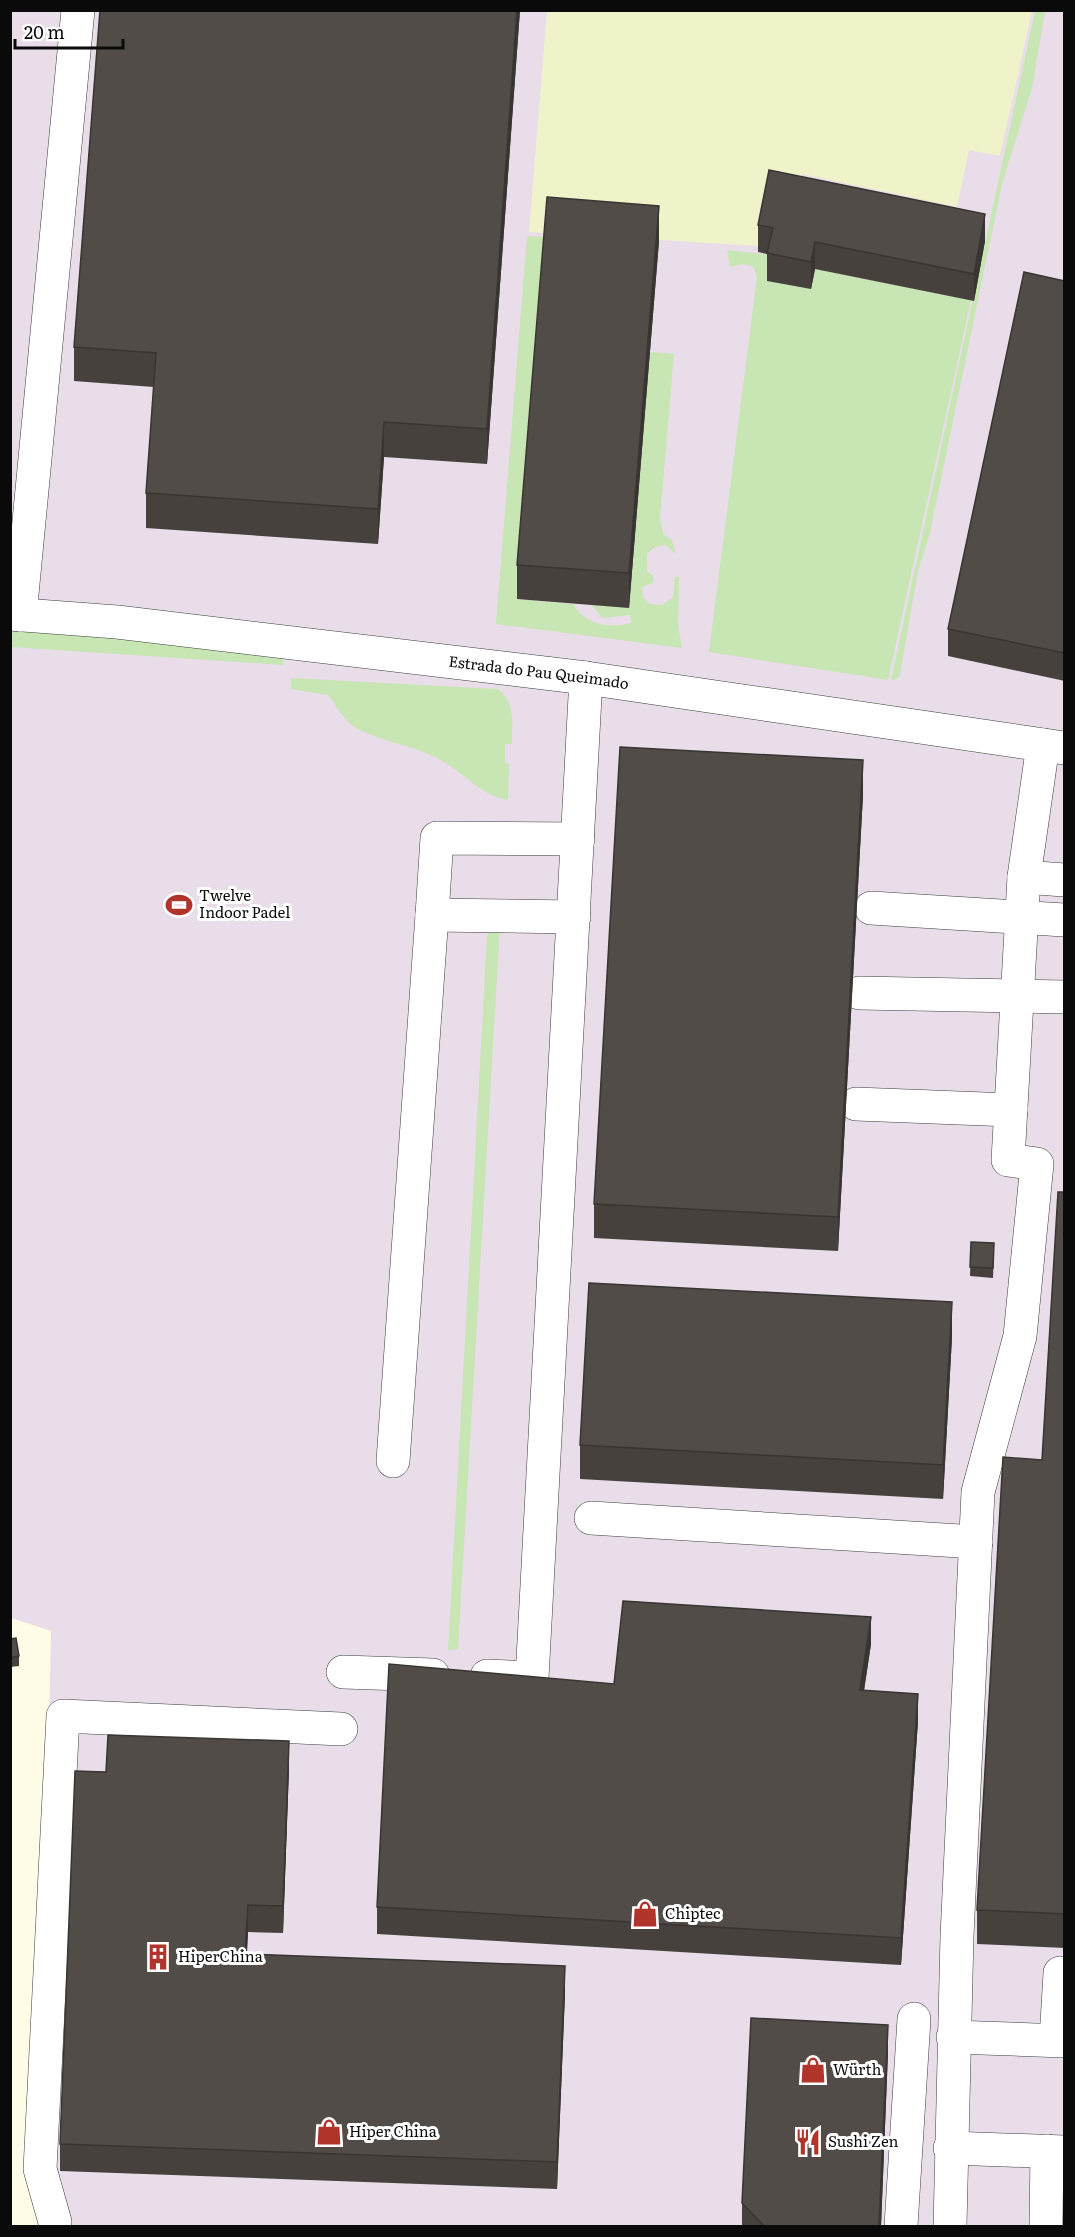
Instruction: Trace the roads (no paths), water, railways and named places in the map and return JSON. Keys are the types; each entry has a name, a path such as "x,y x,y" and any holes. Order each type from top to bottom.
{"street":[{"path":"15,615 78,10"},
{"name":"Estrada do Pau Queimado","path":"15,615 117,622 586,678 1054,746"},
{"path":"343,1672 532,1678 586,678"},
{"path":"950,2226 953,2037 978,1492 1020,1336 1037,1164 1008,1160 1017,996 1024,878 1054,746"},
{"path":"393,1461 437,838 578,839"},
{"path":"1024,878 1065,880"},
{"path":"871,908 1065,920"},
{"path":"432,915 574,917"},
{"path":"859,993 1065,997"},
{"path":"856,1104 1011,1110"},
{"path":"591,1518 976,1542"},
{"path":"55,2222 40,2169 63,1716 341,1730"},
{"path":"953,2037 1060,2041 1060,1973"},
{"path":"902,2226 914,2019"},
{"path":"950,2148 1056,2151 1046,2226"}],"place":[{"name":"Twelve Indoor Padel","path":"179,905"},
{"name":"Chiptec","path":"645,1914"},
{"name":"HiperChina","path":"158,1957"},
{"name":"Würth","path":"813,2070"},
{"name":"Hiper China","path":"329,2132"},
{"name":"Sushi Zen","path":"808,2142"}]}
